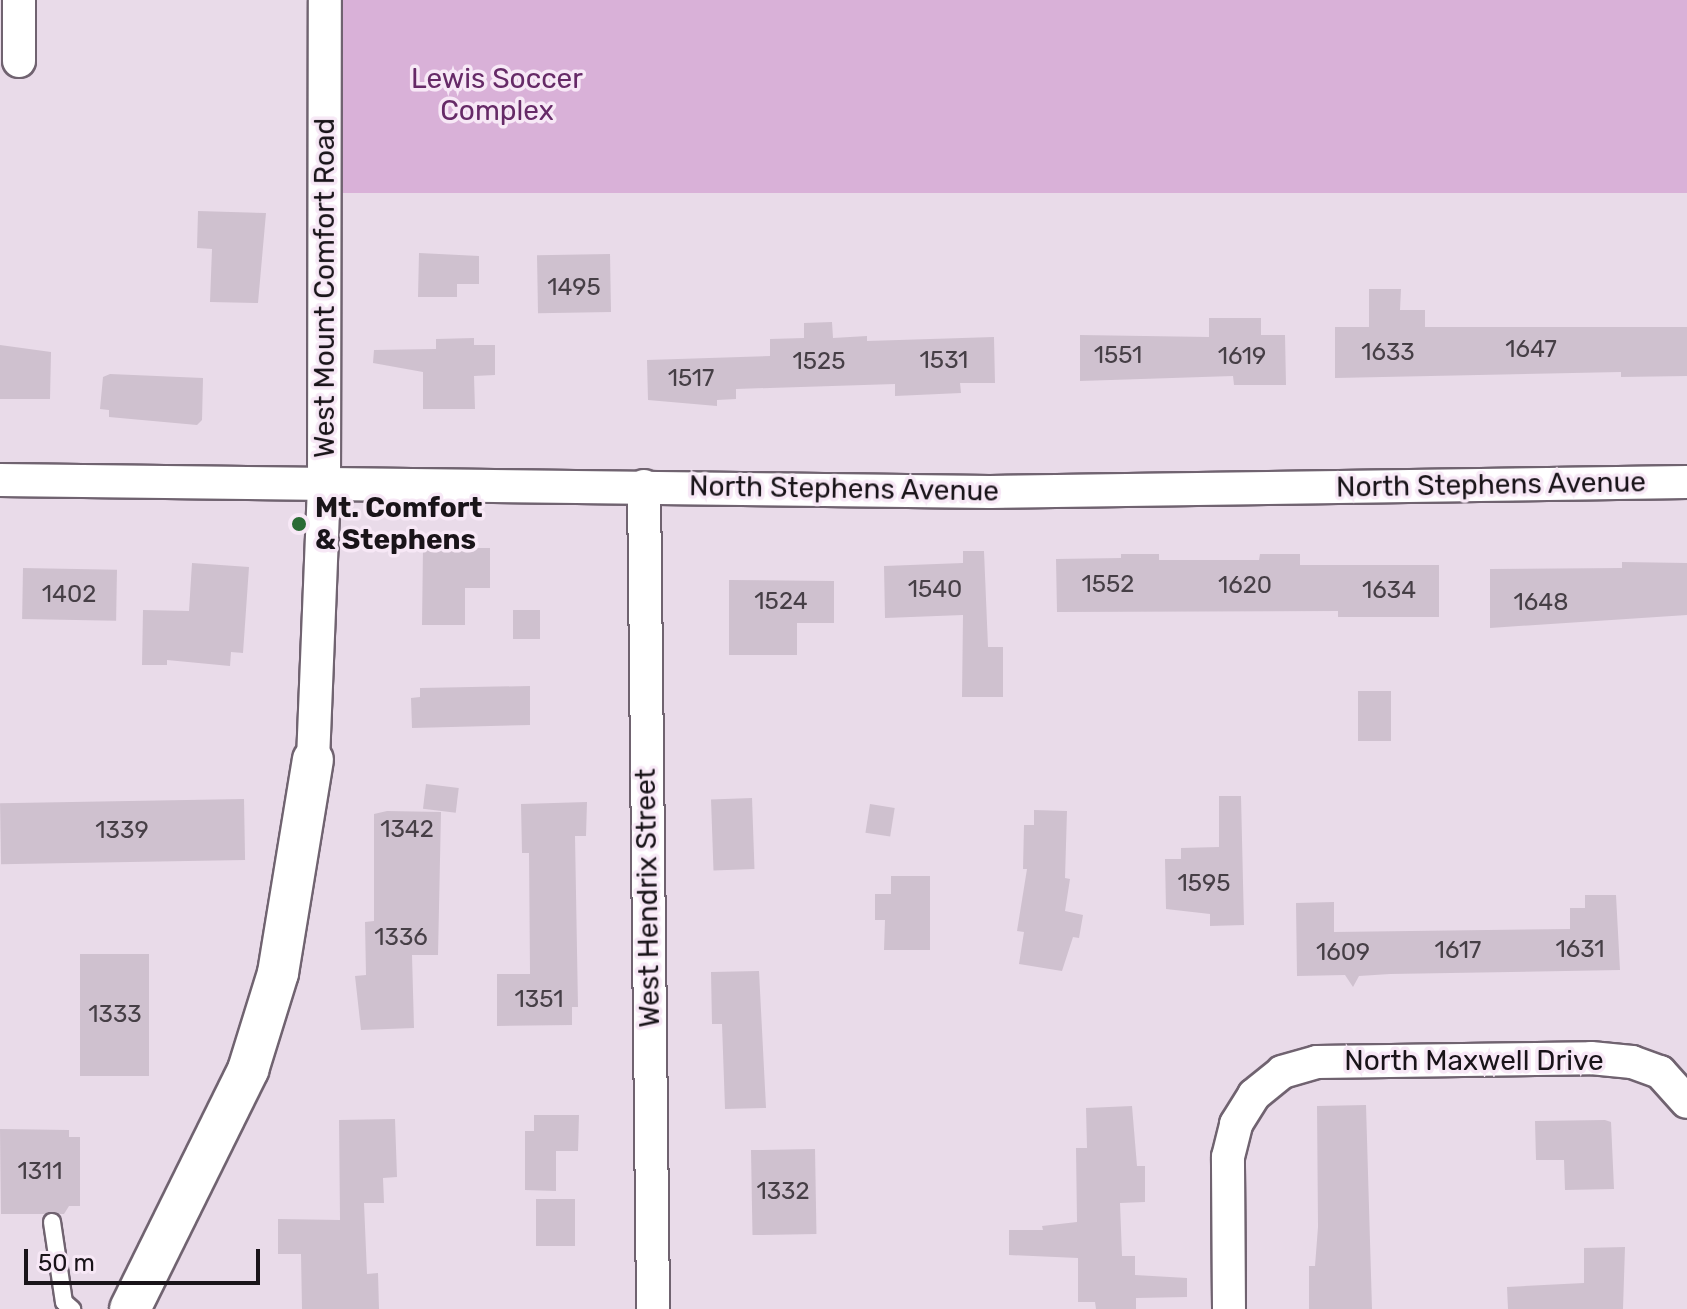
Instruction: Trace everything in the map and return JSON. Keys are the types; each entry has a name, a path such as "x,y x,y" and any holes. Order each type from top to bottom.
{"street":[{"path":"19,0 19,61"},
{"name":"West Mount Comfort Road","path":"130,1309 248,1070 278,973 313,760 324,487 325,0"},
{"name":"North Stephens Avenue","path":"0,480 324,487 644,486 990,492 1687,482"},
{"name":"West Hendrix Street","path":"644,486 653,1309"},
{"name":"North Maxwell Drive","path":"1229,1309 1228,1157 1236,1124 1254,1095 1282,1072 1317,1062 1591,1058 1632,1062 1660,1072 1687,1102"}],"lane":[{"path":"52,1222 64,1302 72,1309"}],"green space":[{"name":"Lewis Soccer Complex","path":"325,0 1687,0 1687,193 325,193"}],"building":[{"path":"198,211 266,213 258,303 210,302 212,249 197,248"},
{"path":"419,253 479,256 479,284 457,284 457,297 418,297"},
{"path":"610,254 611,312 538,313 537,255"},
{"path":"1369,289 1401,289 1400,310 1425,310 1425,327 1687,327 1687,376 1621,377 1621,372 1335,378 1335,327 1369,327"},
{"path":"1209,318 1261,318 1261,335 1285,335 1286,385 1234,385 1233,376 1080,381 1080,335 1209,337"},
{"path":"832,322 833,338 867,336 867,341 994,337 995,383 960,383 961,393 895,396 895,384 736,389 736,399 717,400 717,406 648,400 647,360 770,356 770,339 804,338 804,323"},
{"path":"474,338 474,345 495,345 495,375 474,376 475,409 423,409 423,372 373,363 374,350 436,349 436,339"},
{"path":"0,345 51,352 50,399 0,399"},
{"path":"110,374 203,378 202,420 197,425 109,417 109,410 100,409 103,377"},
{"path":"423,548 490,548 490,588 465,588 465,625 422,625"},
{"path":"963,551 984,551 988,647 1003,647 1003,697 962,697 963,615 885,618 884,566 963,563"},
{"path":"1121,554 1159,554 1159,560 1259,560 1260,554 1300,554 1300,565 1439,565 1439,617 1338,617 1338,611 1057,612 1056,559 1121,558"},
{"path":"1622,562 1687,563 1687,615 1490,628 1490,569 1622,568"},
{"path":"192,563 249,567 243,653 231,652 230,666 167,660 167,665 142,665 143,610 189,611"},
{"path":"23,568 117,570 116,621 22,619"},
{"path":"729,580 834,581 834,623 797,623 797,655 729,655"},
{"path":"513,610 540,610 540,639 513,639"},
{"path":"530,686 530,725 412,728 411,698 420,697 420,688"},
{"path":"1358,691 1391,691 1391,741 1358,741"},
{"path":"426,784 459,788 456,813 423,809"},
{"path":"1219,796 1241,796 1244,925 1210,926 1210,914 1166,909 1165,859 1181,859 1181,848 1219,847"},
{"path":"752,798 754,869 714,870 711,799"},
{"path":"244,799 245,860 1,864 0,803"},
{"path":"587,802 586,836 575,836 578,1007 572,1007 572,1025 497,1026 497,974 530,974 529,853 522,853 521,804"},
{"path":"870,804 895,808 890,837 865,833"},
{"path":"1034,810 1067,811 1065,878 1070,879 1065,911 1083,915 1079,938 1073,937 1062,971 1019,964 1024,932 1017,931 1027,869 1023,869 1024,825 1034,825"},
{"path":"387,811 441,812 438,955 412,955 414,1028 361,1030 355,976 366,975 365,922 374,921 374,814"},
{"path":"891,876 930,876 930,950 884,950 885,920 875,920 875,894 891,894"},
{"path":"1585,895 1616,895 1620,970 1390,974 1359,976 1353,987 1345,975 1297,976 1296,903 1334,902 1334,932 1570,929 1570,908 1585,908"},
{"path":"80,954 149,954 149,1076 80,1076"},
{"path":"759,971 766,1108 725,1109 722,1024 712,1024 711,972"},
{"path":"1366,1105 1372,1309 1309,1309 1309,1266 1315,1266 1318,1227 1317,1106"},
{"path":"1132,1106 1137,1166 1145,1166 1145,1202 1120,1203 1122,1256 1135,1256 1135,1275 1187,1278 1187,1297 1136,1298 1136,1309 1096,1309 1095,1302 1078,1302 1078,1258 1009,1255 1009,1230 1043,1230 1042,1226 1077,1222 1076,1148 1087,1148 1086,1108"},
{"path":"534,1115 579,1115 578,1151 556,1151 556,1191 525,1190 525,1131 534,1131"},
{"path":"395,1119 397,1177 383,1178 384,1203 364,1203 367,1274 378,1273 379,1309 302,1309 301,1254 278,1254 278,1219 340,1220 339,1120"},
{"path":"1535,1121 1611,1122 1614,1189 1565,1190 1564,1160 1536,1160"},
{"path":"0,1129 69,1130 69,1137 80,1137 80,1206 69,1206 64,1214 1,1214"},
{"path":"815,1149 816,1234 752,1235 751,1150"},
{"path":"536,1199 575,1199 575,1246 536,1246"},
{"path":"1625,1247 1623,1309 1508,1309 1507,1287 1584,1283 1584,1248"}],"place":[{"name":"Mt. Comfort & Stephens","path":"299,524"}]}
